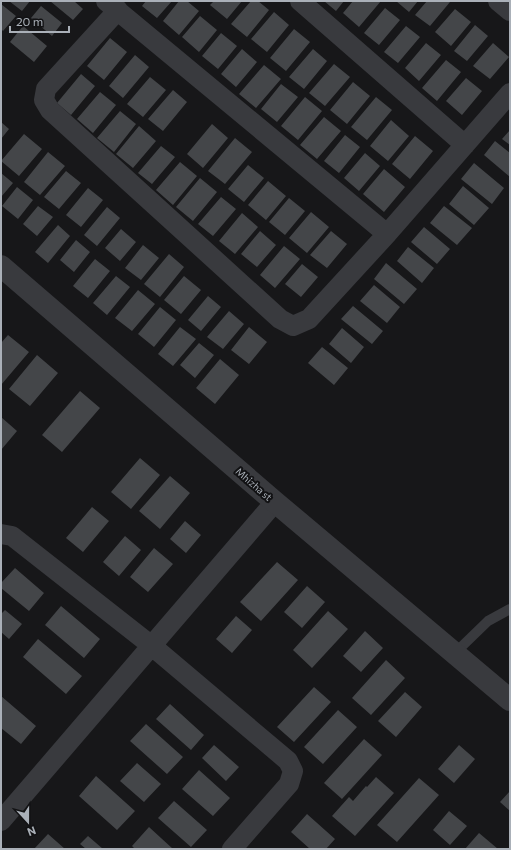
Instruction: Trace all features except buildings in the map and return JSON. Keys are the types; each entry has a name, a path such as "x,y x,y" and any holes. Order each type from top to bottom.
{"street":[{"path":"300,1 465,145"},
{"path":"498,1 510,11"},
{"path":"387,234 112,6 46,90 44,100 50,110 280,319 293,326 310,319 387,234 510,93"},
{"name":"Mhizha st","path":"1,266 275,502 510,700"},
{"path":"1,821 275,502"},
{"path":"1,534 12,536 152,646 288,761 293,771 289,784 232,849"}],"lane":[{"path":"455,653 488,621 510,609"}]}
